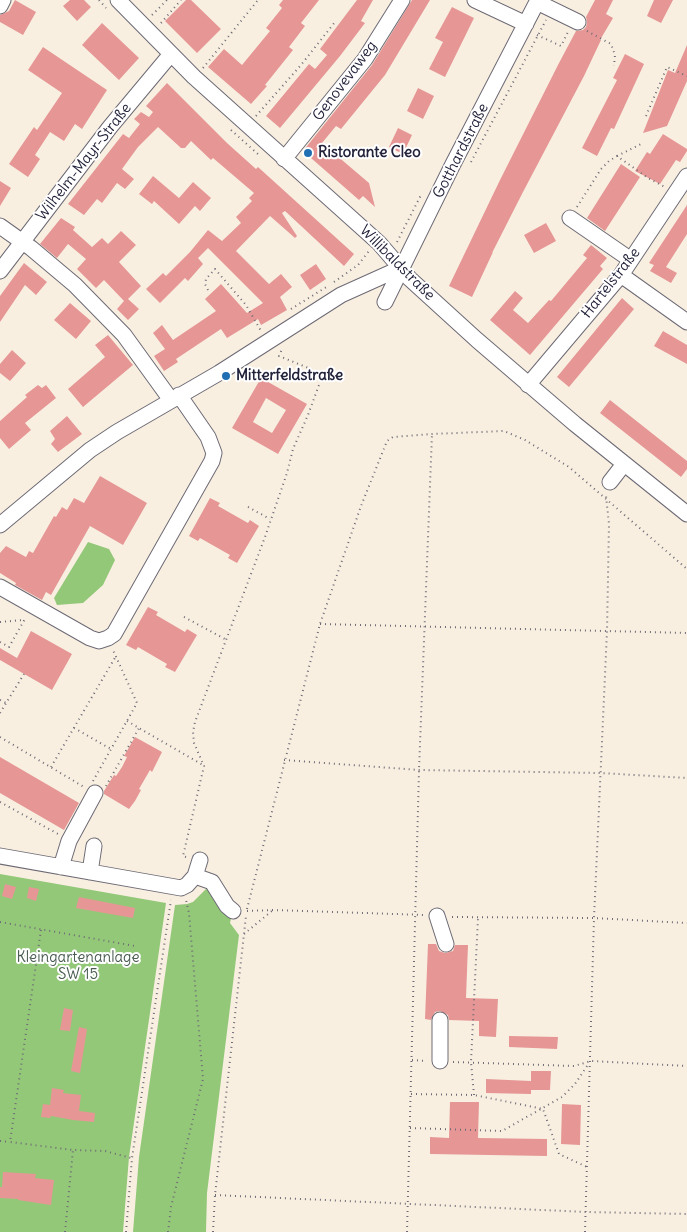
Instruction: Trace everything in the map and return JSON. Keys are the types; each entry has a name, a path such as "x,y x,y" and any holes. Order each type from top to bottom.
{"street":[{"path":"0,6 3,0"},
{"name":"Willibaldstraße","path":"118,0 194,77 373,238 427,295 528,385 687,514"},
{"name":"Genovevaweg","path":"284,158 365,60 402,0"},
{"path":"476,0 526,24"},
{"path":"538,1 578,27"},
{"name":"Gotthardstraße","path":"385,302 453,164 538,1"},
{"name":"Wilhelm-Mayr-Straße","path":"0,271 110,127 171,54"},
{"name":"Hartelstraße","path":"528,385 621,275 687,176"},
{"path":"570,218 631,260"},
{"path":"0,226 22,241 75,285 124,335 208,437 214,453 212,461 114,634 108,638 99,640 90,638 0,587"},
{"path":"0,525 90,450 175,397 218,373 341,295 402,268"},
{"path":"621,275 687,322"},
{"path":"610,482 624,464"},
{"path":"61,866 69,841 92,788"},
{"path":"90,872 94,846"},
{"path":"0,856 177,888 187,885 195,876 200,860"},
{"path":"195,876 212,882 227,906 240,911"},
{"path":"437,916 446,944"},
{"path":"440,1020 440,1061"}],"path":[{"path":"147,20 167,0"},
{"path":"155,29 181,0"},
{"path":"194,77 258,0"},
{"path":"471,162 551,9"},
{"path":"247,126 302,65 335,22"},
{"path":"537,35 561,46 578,27 611,44 615,55 614,66"},
{"path":"646,116 667,67 687,76"},
{"path":"570,218 601,170 609,161 641,144"},
{"path":"617,156 648,178 676,193"},
{"path":"291,309 358,265 369,251"},
{"path":"208,290 205,284 206,279 215,270 230,284 246,305 260,329 265,343"},
{"path":"200,860 183,856 204,766 198,754 193,732 195,722 271,520 293,449 323,374 279,356 283,347"},
{"path":"213,1232 215,1195 243,935 240,911 284,760 320,624 361,506 387,442 393,437 504,431 525,440 568,467 606,497 687,569"},
{"path":"407,1232 419,770 432,434"},
{"path":"585,1232 594,918 607,631 608,524 606,497 610,482"},
{"path":"248,508 271,520"},
{"path":"0,642 9,647 32,606"},
{"path":"184,617 225,639"},
{"path":"0,622 24,620"},
{"path":"320,624 424,625 687,633"},
{"path":"0,738 51,768 92,788 137,703 108,638"},
{"path":"51,768 116,656"},
{"path":"0,713 24,674"},
{"path":"0,700 6,703"},
{"path":"127,721 204,766"},
{"path":"74,728 111,750"},
{"path":"284,760 419,770 600,773 687,778"},
{"path":"0,802 62,836"},
{"path":"126,1232 132,1158 177,888"},
{"path":"168,1232 171,1207 203,1079 189,912 177,888"},
{"path":"240,911 273,910 478,918 594,918 687,923"},
{"path":"243,935 273,910"},
{"path":"474,1095 471,1062 478,918"},
{"path":"0,922 136,946"},
{"path":"10,1142 41,930"},
{"path":"412,1060 574,1066 590,1061 687,1066"},
{"path":"410,1128 502,1132 562,1097 575,1084 590,1061"},
{"path":"411,1094 474,1095 543,1109"},
{"path":"543,1109 559,1154 587,1167"},
{"path":"0,1141 73,1150 105,1151 132,1158"},
{"path":"65,1232 73,1150"},
{"path":"215,1195 586,1212 687,1214"}],"green space":[{"path":"88,542 109,549 115,560 103,585 83,603 57,605 54,598"},
{"name":"Kleingartenanlage SW 15","path":"0,874 166,903 129,1157 123,1232 0,1232"},
{"path":"209,886 232,914 230,923 239,935 207,1193 206,1232 133,1232 139,1157 175,905 193,902"}],"building":[{"path":"15,0 36,12 23,35 0,22 0,15 9,11"},
{"path":"70,0 84,0 91,7 77,21 63,6"},
{"path":"186,0 191,0 221,29 197,53 165,21"},
{"path":"283,0 319,0 301,23 305,26 289,47 293,50 265,85 267,86 251,104 208,67 224,49 242,65 270,31 266,28 282,8 279,5"},
{"path":"357,0 373,0 361,21 365,23 280,128 266,116 309,64 315,69 327,55 320,49"},
{"path":"412,0 430,0 385,75 341,129 336,126 322,143 369,183 375,207 363,196 359,200 303,151 372,65"},
{"path":"595,0 613,0 606,14 613,18 492,253 472,297 449,286 559,63 576,31 583,30 586,27 586,17"},
{"path":"654,0 673,0 661,23 647,16"},
{"path":"452,7 474,18 445,77 429,69 443,42 435,38"},
{"path":"102,23 139,58 119,80 82,45"},
{"path":"687,45 687,81 667,126 643,133 668,70 675,73"},
{"path":"43,47 107,90 82,129 75,124 64,141 50,132 35,155 40,159 28,177 9,164 34,127 37,130 62,93 28,70"},
{"path":"625,54 644,64 614,129 611,128 597,156 582,148 617,80 613,78"},
{"path":"167,83 227,143 256,169 258,167 354,254 344,266 285,211 282,213 297,236 295,238 270,216 236,251 269,284 281,274 292,287 280,297 287,310 261,325 258,319 227,338 221,329 176,359 178,362 164,371 154,356 165,349 153,333 162,325 173,340 216,311 205,299 221,284 247,313 263,303 208,248 198,258 203,264 188,281 185,278 160,303 146,289 163,273 166,276 190,252 208,230 222,241 241,223 236,217 252,201 249,198 254,193 213,158 211,160 191,141 185,148 181,148 158,127 138,147 122,169 134,179 125,189 117,183 102,203 97,199 84,215 68,204 123,134 129,138 140,124 134,119 141,112 149,117 153,112 146,106"},
{"path":"418,88 434,96 423,119 407,111"},
{"path":"398,128 412,135 403,154 389,147"},
{"path":"663,134 687,149 687,151 680,162 676,160 660,184 635,171 647,152 650,154"},
{"path":"621,164 640,177 605,231 587,218"},
{"path":"153,176 179,198 193,182 211,198 200,211 195,206 179,224 154,201 152,204 139,194"},
{"path":"0,181 11,188 0,206"},
{"path":"687,205 687,234 666,267 677,273 671,283 650,271 654,265 649,263"},
{"path":"61,218 75,227 73,230 92,247 102,238 108,244 121,231 136,245 119,262 141,286 128,299 139,309 128,320 117,309 124,301 104,280 96,288 77,269 86,259 68,244 57,258 40,244"},
{"path":"546,223 556,241 534,253 524,235"},
{"path":"591,245 607,258 600,266 603,269 530,355 490,320 515,291 523,298 513,310 528,323 549,300 551,301 587,258 583,255"},
{"path":"24,263 47,282 36,295 25,285 0,322 0,296"},
{"path":"316,264 326,279 310,290 300,275"},
{"path":"622,298 634,309 569,387 557,377"},
{"path":"70,303 91,321 76,339 54,320"},
{"path":"663,331 687,345 687,364 654,346"},
{"path":"108,335 133,365 83,407 68,389 105,357 95,345"},
{"path":"12,350 26,363 10,381 0,373 0,364"},
{"path":"261,378 307,404 278,454 232,428","holes":["266,398 286,410 272,433 253,422"]},
{"path":"38,385 42,388 46,385 56,398 25,423 31,430 9,449 0,438 0,421 27,397 25,395"},
{"path":"610,400 687,461 687,469 681,477 600,413"},
{"path":"67,416 82,434 58,452 51,444 55,439 50,431"},
{"path":"100,476 147,503 123,545 90,526 51,595 46,592 42,600 15,585 16,583 0,573 0,553 6,546 26,557 29,551 33,553 54,516 56,517 62,507 67,510 74,498 84,503"},
{"path":"210,498 220,503 218,506 248,523 250,520 259,526 237,563 228,558 230,555 200,538 198,541 189,536"},
{"path":"148,607 158,612 156,615 185,632 187,629 197,635 175,672 165,667 167,664 138,647 136,650 126,645"},
{"path":"31,631 72,654 52,690 0,660 0,648 17,658"},
{"path":"135,737 162,752 129,809 104,794 104,791 114,775 116,776 122,767 127,757 124,756"},
{"path":"0,757 79,803 64,830 0,793"},
{"path":"5,884 16,887 12,899 2,896"},
{"path":"29,887 39,889 36,901 27,898"},
{"path":"79,897 135,908 133,918 76,908"},
{"path":"428,944 436,944 439,951 445,953 453,951 455,945 468,945 466,998 498,999 496,1037 479,1036 479,1021 449,1020 448,1015 440,1011 435,1012 431,1020 425,1019"},
{"path":"64,1008 73,1010 70,1031 60,1030"},
{"path":"79,1027 87,1029 80,1073 71,1071"},
{"path":"509,1036 558,1037 557,1049 509,1047"},
{"path":"531,1071 551,1071 550,1090 531,1090 531,1094 486,1093 486,1079 531,1081"},
{"path":"52,1088 64,1090 63,1093 81,1095 79,1111 95,1113 94,1122 51,1116 50,1118 41,1117 43,1104 50,1105"},
{"path":"450,1102 479,1102 478,1138 547,1139 547,1156 430,1154 430,1137 449,1138"},
{"path":"562,1104 581,1105 580,1145 561,1144"},
{"path":"3,1172 36,1174 35,1178 54,1180 51,1205 0,1198"}],"place":[{"name":"Ristorante Cleo","path":"308,153"},
{"name":"Mitterfeldstraße","path":"226,376"}]}
